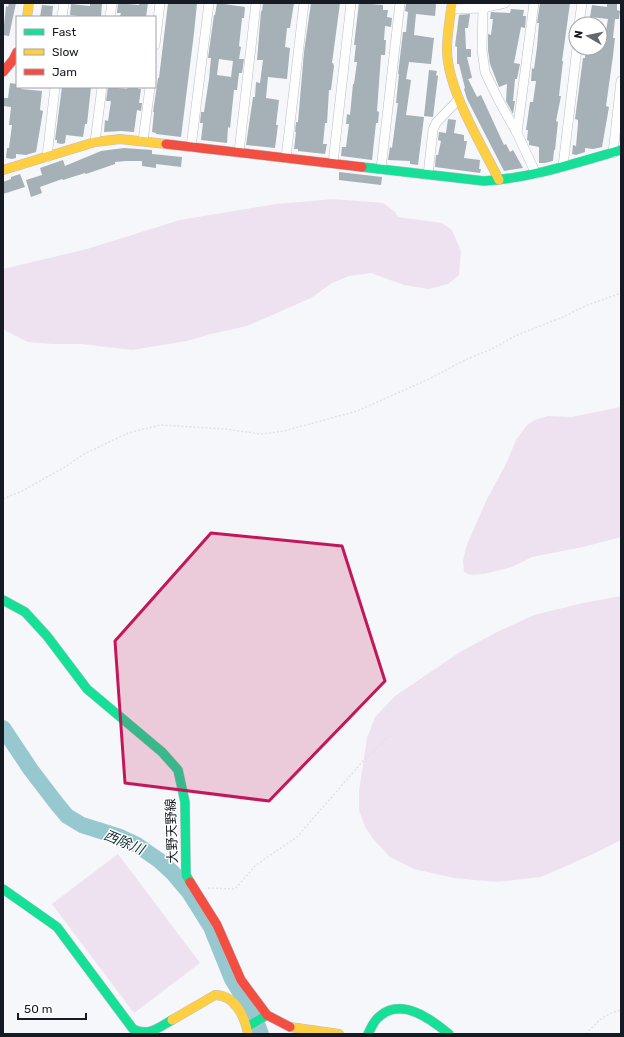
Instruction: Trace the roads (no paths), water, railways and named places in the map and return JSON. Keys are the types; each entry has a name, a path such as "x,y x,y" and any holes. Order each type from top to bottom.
{"street":[{"path":"27,16 29,3"},
{"path":"62,16 64,3"},
{"path":"110,16 112,3"},
{"path":"156,37 160,3"},
{"path":"191,147 209,3"},
{"path":"239,152 256,3"},
{"path":"286,158 304,3"},
{"path":"333,163 351,3"},
{"path":"381,169 400,3"},
{"path":"500,180 459,99 450,74 447,49 451,6 483,8 505,3"},
{"path":"517,133 534,3"},
{"path":"580,16 582,3"},
{"path":"483,8 482,50 485,72 517,133 536,174"},
{"path":"3,72 16,54"},
{"path":"563,166 575,56"},
{"path":"3,170 96,142 120,139 428,175 484,181 500,180 536,174 617,151 621,81"},
{"path":"47,157 55,88"},
{"path":"96,142 102,88"},
{"path":"144,141 150,88"},
{"path":"428,175 433,130 436,123 459,99"},
{"name":"大野天野線","path":"3,600 25,612 47,636 87,689 162,752 178,770 185,802 186,875 217,925 241,980 264,1017 292,1028 339,1034"},
{"path":"3,890 57,927 132,1029 139,1033 148,1034 215,995 223,995 235,1003 249,1029 264,1017"},
{"path":"368,1034 377,1018 382,1014 398,1009 424,1016 449,1034"}],"waterway":[{"name":"西除川","path":"3,728 31,770 67,816 82,825 120,837 137,845 160,861 173,873 189,892 211,927 232,979 253,1013 261,1034"}]}
